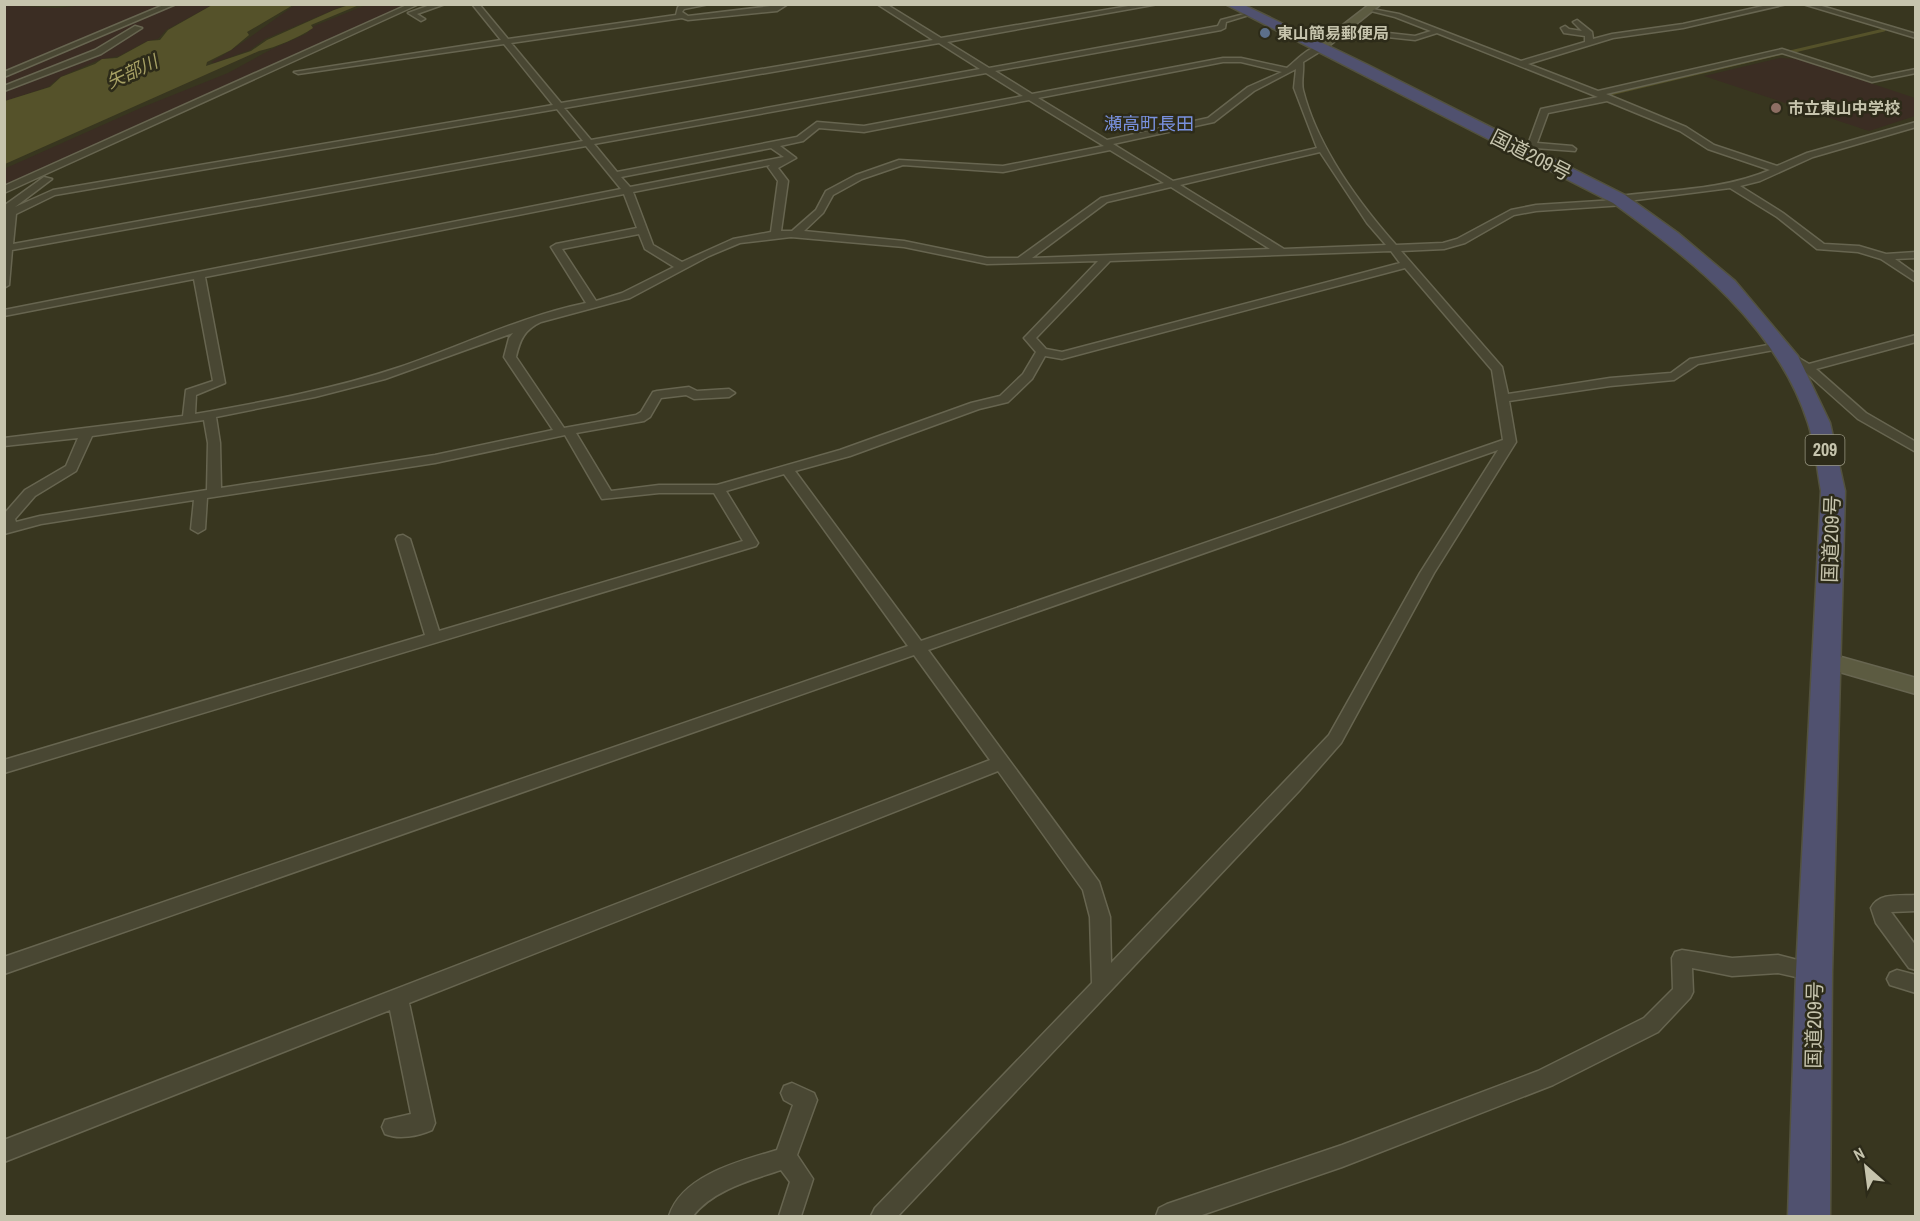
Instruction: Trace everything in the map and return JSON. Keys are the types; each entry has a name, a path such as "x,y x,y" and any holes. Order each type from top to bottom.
{"highway":[{"name":"国道209号","path":"1244,9 1530,149 1621,201 1671,237 1728,285 1792,357 1819,423 1833,490 1815,972 1809,1216"}],"main road":[{"path":"1321,47 1373,7"},
{"path":"1827,661 1916,686"}],"street":[{"path":"4,89 106,48 173,4"},
{"path":"4,190 416,4"},
{"path":"421,20 411,13 442,4"},
{"path":"475,4 627,189 649,247 682,267"},
{"path":"682,16 678,13 681,8 706,4"},
{"path":"880,4 1282,252"},
{"path":"11,213 53,193 1155,4"},
{"path":"1520,64 1612,36 1683,26 1784,4"},
{"path":"1806,4 1916,36"},
{"path":"298,72 682,16 688,18 777,9 783,5"},
{"path":"1373,7 1683,129 1711,147 1779,170"},
{"path":"4,75 165,9"},
{"path":"8,248 1221,28 1222,21 1244,9"},
{"path":"1577,22 1589,34 1589,44"},
{"path":"1565,28 1567,31 1589,34"},
{"path":"1343,30 1415,38 1437,32"},
{"path":"795,235 820,211 829,193 859,177 902,162 1003,168 1211,120 1251,89 1289,71 1308,54 1321,47"},
{"path":"1597,94 1782,51 1872,80 1916,71"},
{"path":"615,175 800,139 817,125 864,129 1223,60 1241,60 1289,71"},
{"path":"883,1216 1293,786 1335,739 1427,573 1510,442 1498,369 1370,221 1322,149 1298,88 1300,63"},
{"path":"1572,149 1530,149 1544,111 1608,98"},
{"path":"4,442 86,435 210,416 361,382 527,324 541,316 611,301 737,241 795,235 891,243 1001,264 1021,261 1444,246 1461,241 1510,213 1621,201 1732,185 1779,170 1810,155 1916,124"},
{"path":"772,145 792,158"},
{"path":"1021,261 1104,200 1322,149"},
{"path":"4,285 10,205 78,158"},
{"path":"4,314 792,158"},
{"path":"775,236 783,181 773,167 792,158"},
{"path":"1732,185 1780,215 1821,247 1859,249 1885,258 1916,279"},
{"path":"593,304 556,247 644,230"},
{"path":"1885,258 1916,255"},
{"path":"1107,258 1030,338 1042,352 1062,356 1407,264"},
{"path":"189,419 190,393 219,383 199,275"},
{"path":"527,324 515,338 510,357 565,432 606,496 659,489 718,489 855,449 975,406 1004,399 1028,376 1042,352"},
{"path":"1503,398 1610,382 1674,376 1694,361 1792,357 1916,338"},
{"path":"1792,357 1862,416 1916,448"},
{"path":"86,435 71,468 30,493 9,519 8,529 40,520 435,459 640,418 646,414 657,395 689,391 693,395 729,393"},
{"path":"198,529 208,493 214,443 210,416"},
{"path":"4,966 1510,442"},
{"path":"787,469 1092,887 1100,917 1102,985"},
{"path":"4,767 751,543 718,489"},
{"path":"403,539 434,638"},
{"path":"4,1150 1001,763"},
{"path":"1916,903 1887,904 1881,908 1883,916 1916,962"},
{"path":"1167,1216 1342,1156 1545,1078 1651,1025 1683,992 1682,958 1732,967 1778,964 1815,972"},
{"path":"393,1127 424,1123 397,996"},
{"path":"785,1158 806,1100 792,1093"},
{"path":"680,1216 685,1206 702,1191 760,1166 785,1158"},
{"path":"785,1158 802,1179 790,1216"}],"shaded area":[{"path":"95,4 212,5 166,30 158,39 147,41 119,56 99,60 60,77 48,87 5,101 5,5 56,8"},
{"path":"295,5 345,5 265,39 250,50 214,63 211,62 243,42"},
{"path":"366,5 413,5 5,190 4,169 143,107 228,73 306,34 314,26"},
{"path":"1780,58 1798,59 1915,98 1915,116 1869,131 1704,76"}],"water":[{"name":"矢部川","path":"214,4 293,5 247,32 249,35 231,50 207,62 206,66 251,51 267,40 334,10 349,5 359,5 311,25 313,28 287,42 259,51 5,164 5,101 50,87 61,77 102,59 117,58 148,41 160,40 168,30"}],"waterway":[{"path":"1790,52 1884,30"},
{"path":"1606,95 1783,53"}],"place":[{"name":"東山簡易郵便局","path":"1265,33"},
{"name":"市立東山中学校","path":"1776,108"}],"district":[{"name":"瀬高町長田","path":"1149,124"}]}
